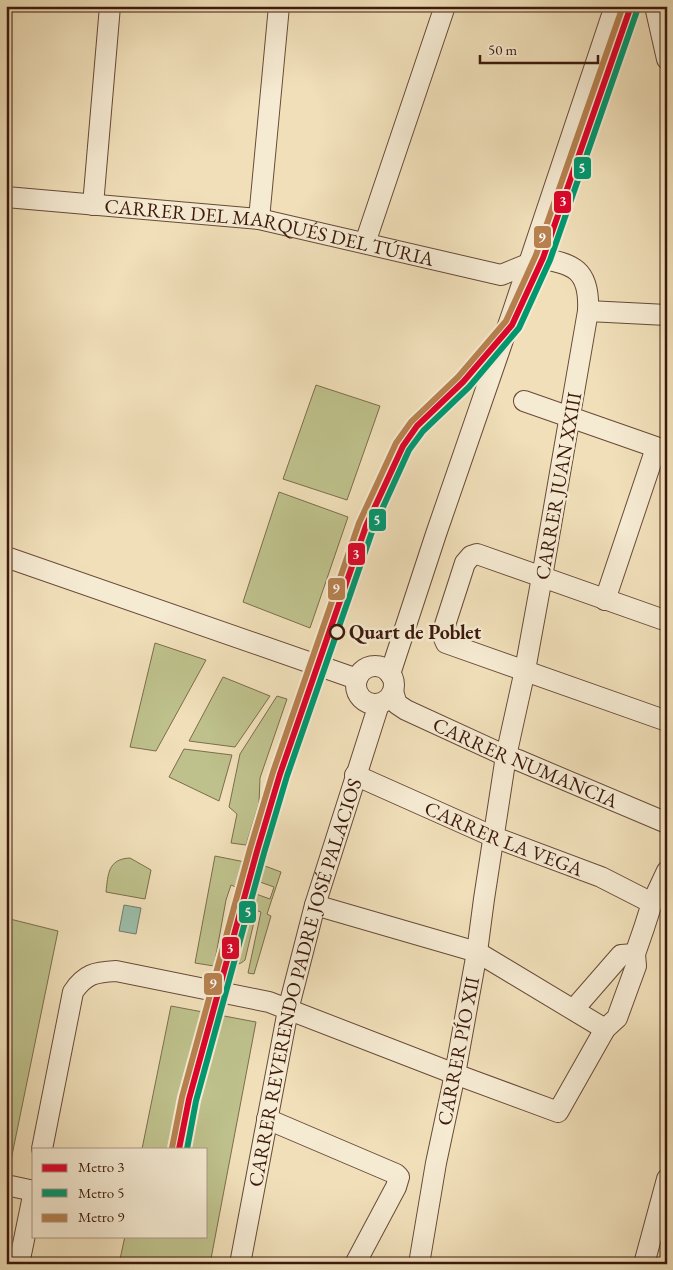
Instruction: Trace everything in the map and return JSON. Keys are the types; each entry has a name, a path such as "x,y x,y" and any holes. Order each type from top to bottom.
{"street":[{"path":"93,205 110,6"},
{"path":"259,219 279,6"},
{"path":"366,243 445,6"},
{"name":"CARRER REVERENDO PADRE JOSÉ PALACIOS","path":"240,1264 288,1010 315,905 355,774 387,690 436,534 615,6"},
{"path":"649,6 665,47"},
{"path":"655,6 665,47"},
{"name":"CARRER DEL MARQUÉS DEL TÚRIA","path":"6,197 259,219 501,275 528,264"},
{"name":"CARRER JUAN XXIII","path":"506,756 525,670 542,577 588,311 589,293 582,274 561,262 537,258 528,264"},
{"path":"588,311 667,315"},
{"path":"524,401 662,450 605,600"},
{"path":"667,621 477,554 471,556 465,563 443,636 446,643 667,721"},
{"path":"6,557 357,679"},
{"path":"374,666 380,667 387,690 366,702 361,698 356,687 357,679 363,670 374,666"},
{"name":"CARRER NUMANCIA","path":"387,690 397,704 406,710 506,756 667,824"},
{"name":"CARRER PÍO XII","path":"419,1264 436,1163 455,1074 477,952 506,756"},
{"name":"CARRER LA VEGA","path":"355,774 494,837 601,877 652,903"},
{"path":"42,1148 73,992 81,980 92,974 116,971 264,1000 558,1112 605,1029 618,1018 636,966 635,954 652,903 666,871"},
{"path":"315,905 477,952 605,1029"},
{"path":"574,1010 620,955 635,954"},
{"path":"267,1120 396,1174 399,1177 396,1187 355,1264"},
{"path":"644,1264 667,1179"},
{"path":"6,1185 32,1191"},
{"path":"19,1264 32,1201"}],"green space":[{"path":"316,385 380,406 347,500 283,479"},
{"path":"279,492 348,517 310,628 243,602"},
{"path":"155,643 206,660 156,751 130,747"},
{"path":"223,677 270,696 235,747 189,741"},
{"path":"277,696 287,699 260,778 259,803 246,845 231,843 237,814 229,807 240,754"},
{"path":"184,749 232,755 219,801 169,777"},
{"path":"215,856 265,866 281,872 267,914 271,916 254,974 248,973 261,912 238,904 243,890 231,885 226,900 214,966 195,963","holes":["260,882 274,887 270,899 256,894"]},
{"path":"130,858 151,870 145,899 106,892 110,869 113,864"},
{"path":"237,912 247,914 254,922 245,960 235,965 225,961 220,955 228,916"},
{"path":"6,918 58,931 11,1160 6,1159"},
{"path":"171,1006 256,1022 210,1264 119,1264 125,1238 208,1238 208,1148 142,1148"}],"shaded area":[{"path":"124,905 141,908 136,934 119,931"}],"metro line":[{"name":"9","path":"172,1148 182,1097 273,772 359,523 396,443 411,422 458,377 506,321 536,255 623,6"},
{"name":"3","path":"179,1148 189,1099 280,774 366,526 403,446 417,426 463,382 512,325 543,258 631,6"},
{"name":"5","path":"187,1148 196,1101 287,776 373,529 409,450 423,431 469,387 519,328 550,260 638,8"}],"place":[{"name":"Quart de Poblet","path":"337,632"}]}
